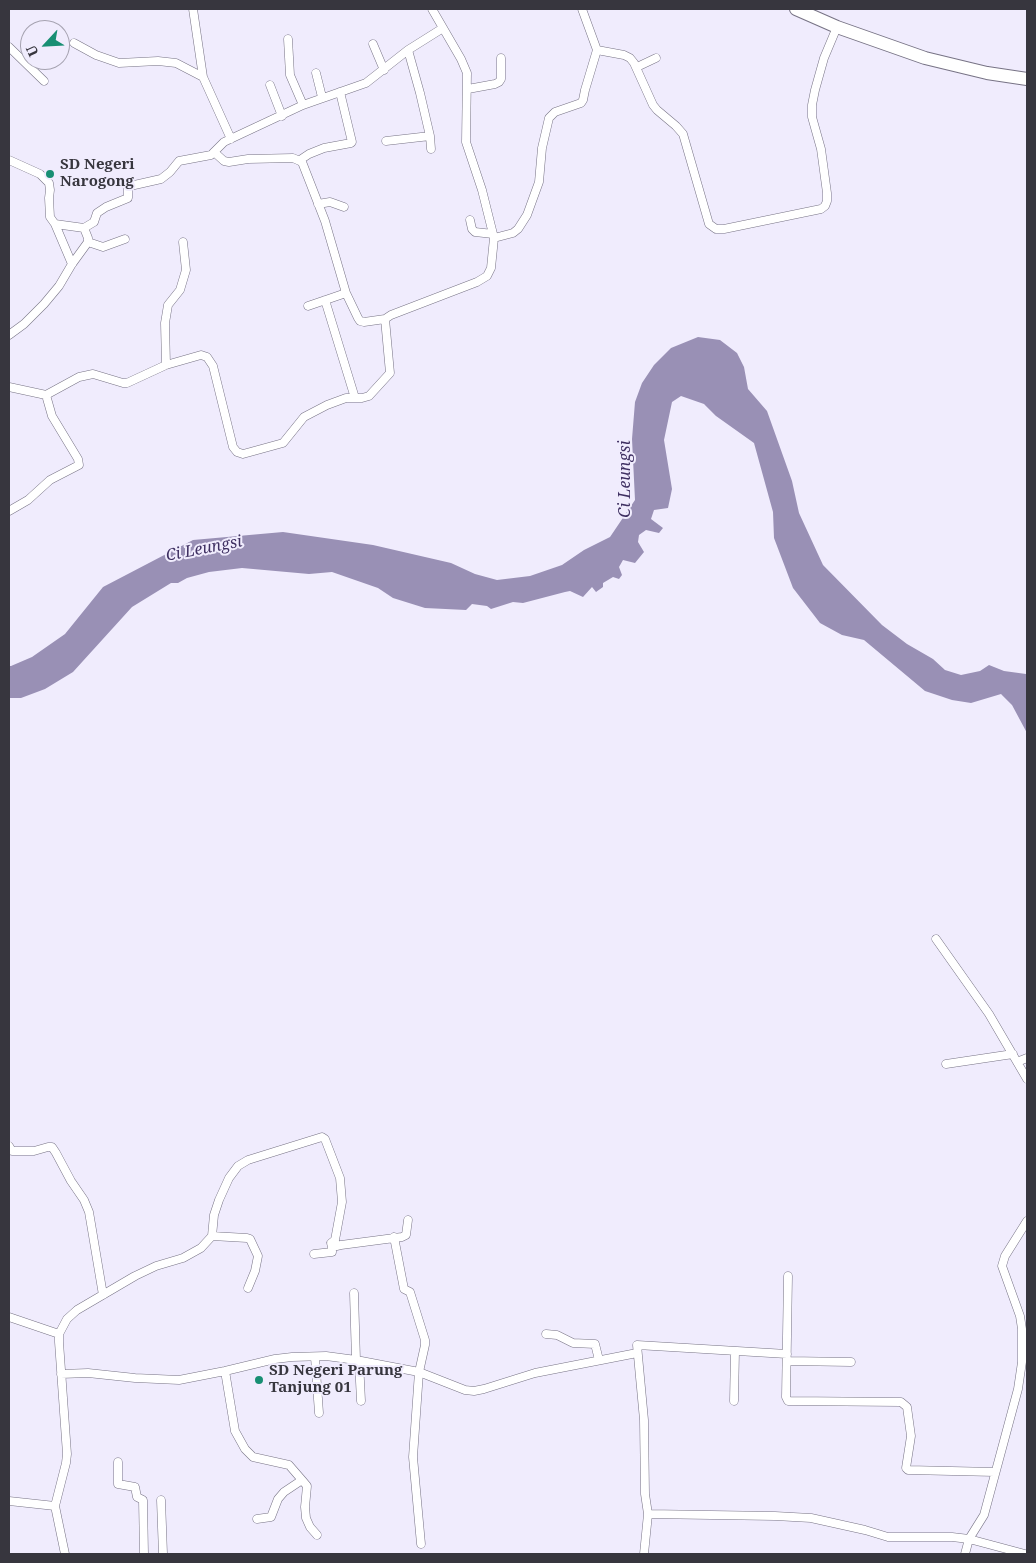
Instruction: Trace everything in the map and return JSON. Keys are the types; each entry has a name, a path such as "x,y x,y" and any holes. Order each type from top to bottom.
{"main road":[{"path":"796,9 837,27 925,58 987,73 1027,80"}],"street":[{"path":"193,9 203,77 231,139"},
{"path":"214,152 229,162 248,159 293,158 300,160 304,165 318,204 346,292 360,321 385,319 477,282 487,276 491,268 493,236 482,190 466,142 468,89 465,66 432,9"},
{"path":"470,220 472,229 475,232 493,236 513,233 518,230 527,215 539,182 547,122 555,112 581,103 597,50 582,9"},
{"path":"597,50 630,58 637,67 653,105 683,134 708,224 716,229 821,209 827,201 821,149 812,117 812,105 814,90 824,58 837,27"},
{"path":"55,224 84,228 94,222 97,213 128,198 130,186 161,179 179,161 211,155 231,139 282,116 303,104 366,83 408,50 443,28"},
{"path":"288,39 290,75 303,104"},
{"path":"74,43 96,55 119,63 158,61 176,63 203,77"},
{"path":"373,44 384,70"},
{"path":"9,47 44,81"},
{"path":"408,50 430,136 431,149"},
{"path":"468,89 500,82 501,58"},
{"path":"637,67 656,58"},
{"path":"316,73 322,97"},
{"path":"270,85 282,116"},
{"path":"300,160 324,148 347,145 352,142 340,92"},
{"path":"386,141 430,136"},
{"path":"9,160 40,174 49,184 50,212 72,264"},
{"path":"318,204 330,202 344,207"},
{"path":"9,335 24,324 59,286 88,242 84,228"},
{"path":"88,242 103,247 125,239"},
{"path":"166,365 165,323 168,305 180,290 186,270 183,242"},
{"path":"308,306 346,292"},
{"path":"325,300 355,398"},
{"path":"9,387 46,395 89,374 127,383 166,365 201,355 211,360 233,447 237,452 243,454 278,445 286,440 304,417 342,398 369,396 390,373 385,319"},
{"path":"9,511 28,500 50,480 79,465 78,459 52,416 46,395"},
{"path":"936,939 989,1014 1027,1079"},
{"path":"946,1064 1013,1054"},
{"path":"1018,1062 1027,1058"},
{"path":"66,1554 55,1506 67,1454 59,1334 67,1319 78,1310 134,1276 156,1266 183,1258 201,1248 212,1236 217,1207 229,1178 238,1166 248,1160 322,1137 325,1139 340,1178 342,1202 335,1240 332,1243 332,1252 314,1254"},
{"path":"9,1146 12,1151 34,1151 48,1147 52,1148 56,1153 89,1212 103,1295"},
{"path":"332,1247 402,1237 406,1235 408,1220"},
{"path":"965,1554 969,1539 984,1515 1018,1390 1023,1345 1020,1316 1002,1266 1002,1261 1027,1221"},
{"path":"212,1236 250,1239 258,1256 248,1288"},
{"path":"394,1237 404,1289 410,1292 425,1340 419,1372 413,1457 421,1544"},
{"path":"788,1276 786,1397 788,1401 900,1402 907,1407 911,1436 906,1468 908,1470 995,1472"},
{"path":"354,1293 361,1400"},
{"path":"9,1317 59,1334"},
{"path":"546,1334 557,1335 573,1343 595,1344 599,1360"},
{"path":"644,1554 648,1514 645,1494 644,1420 637,1345 735,1351 851,1362"},
{"path":"734,1402 735,1351"},
{"path":"61,1374 88,1373 179,1380 225,1372 275,1359 326,1356 419,1372 465,1390 474,1391 535,1373 638,1353"},
{"path":"314,1356 319,1413"},
{"path":"225,1372 235,1431 245,1449 253,1457 289,1465 302,1480 307,1486 306,1518 310,1527 317,1535"},
{"path":"118,1462 118,1484 135,1486 137,1497 143,1500 144,1554"},
{"path":"258,1519 272,1517 278,1499 284,1492 302,1480"},
{"path":"161,1500 163,1554"},
{"path":"9,1501 55,1506"},
{"path":"648,1514 811,1518 888,1537 952,1537 969,1539 1025,1554"}],"water":[{"name":"Ci Leungsi","path":"698,337 720,340 737,353 744,367 748,389 767,411 792,481 799,513 823,565 882,625 907,644 933,659 945,670 961,675 980,671 989,665 1004,671 1026,674 1027,733 1012,705 1001,694 971,703 952,700 925,691 864,640 842,635 820,623 793,588 774,538 773,512 754,443 716,416 704,404 681,396 672,402 664,440 672,489 668,508 654,510 651,519 663,528 659,533 646,530 639,535 638,542 644,552 635,563 623,560 619,567 622,575 619,579 613,577 603,583 603,587 596,592 592,587 583,597 570,591 523,603 513,602 491,609 487,606 472,604 466,610 425,608 393,598 378,588 332,572 309,574 242,568 209,572 187,578 178,583 171,583 132,607 73,672 45,689 21,698 9,698 9,666 32,657 65,634 103,587 193,540 283,532 373,545 451,563 475,574 497,580 530,576 562,565 584,550 610,537 635,500 632,439 635,402 642,383 654,365 671,348"}],"place":[{"name":"SD Negeri Narogong","path":"50,174"},
{"name":"SD Negeri Parung Tanjung 01","path":"259,1380"}]}
